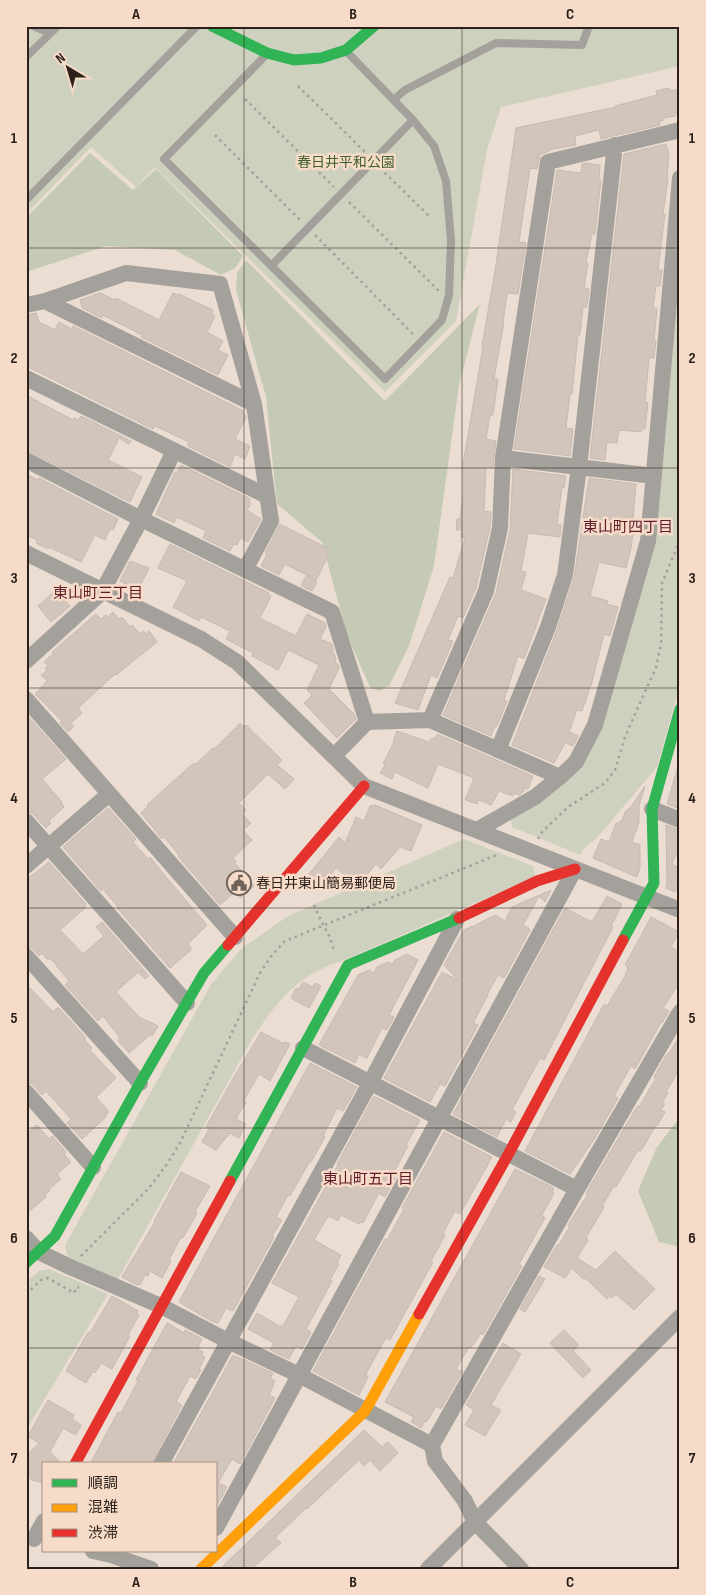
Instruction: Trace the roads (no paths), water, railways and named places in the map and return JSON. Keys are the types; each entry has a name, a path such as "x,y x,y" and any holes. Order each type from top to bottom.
{"street":[{"path":"212,26 268,53 294,60 321,58 346,50 374,26"},
{"path":"430,720 486,591 500,528 503,458 548,162 680,130"},
{"path":"498,750 548,627 565,575 580,467 615,145"},
{"path":"477,830 535,798 560,778 576,762 595,725 648,541 680,178"},
{"path":"26,305 45,301 126,273 220,284 254,404 271,521 245,570"},
{"path":"45,301 254,404"},
{"path":"26,378 267,496"},
{"path":"26,661 102,592 141,519 174,451"},
{"path":"503,458 654,476"},
{"path":"26,460 141,519 332,612 367,722"},
{"path":"26,554 201,639 238,662 364,786 680,910"},
{"path":"26,699 235,937"},
{"path":"201,1569 365,1411 509,1153 654,883 652,809 680,709"},
{"path":"334,756 367,722 430,720 560,778"},
{"path":"26,1263 55,1236 204,973 364,786"},
{"path":"26,866 109,794"},
{"path":"652,809 680,820"},
{"path":"26,820 187,1003"},
{"path":"76,1462 348,965 457,920 537,881 575,869"},
{"path":"218,1524 575,869"},
{"path":"162,1462 457,920"},
{"path":"26,956 140,1083"},
{"path":"522,1569 475,1522 465,1501 434,1461 432,1445 680,1012"},
{"path":"303,1048 577,1189"},
{"path":"26,1092 94,1167"},
{"path":"26,1238 39,1252 161,1306 432,1445"},
{"path":"428,1569 680,1317"},
{"path":"35,1539 42,1525"},
{"path":"194,1569 203,1552"},
{"path":"112,1553 151,1569"}],"lane":[{"path":"33,26 50,33"},
{"path":"26,57 58,26"},
{"path":"26,200 196,26"},
{"path":"393,100 405,90 496,43 582,46 589,26"},
{"path":"268,53 164,159 386,379 442,320 449,295 451,241 446,181 434,146 413,120 346,50"},
{"path":"271,266 413,120"}],"place":[{"name":"春日井東山簡易郵便局","path":"239,883"}],"district":[{"name":"東山町四丁目","path":"628,527"},
{"name":"東山町三丁目","path":"98,593"},
{"name":"東山町五丁目","path":"368,1179"}],"park label":[{"name":"春日井平和公園","path":"346,162"}]}
